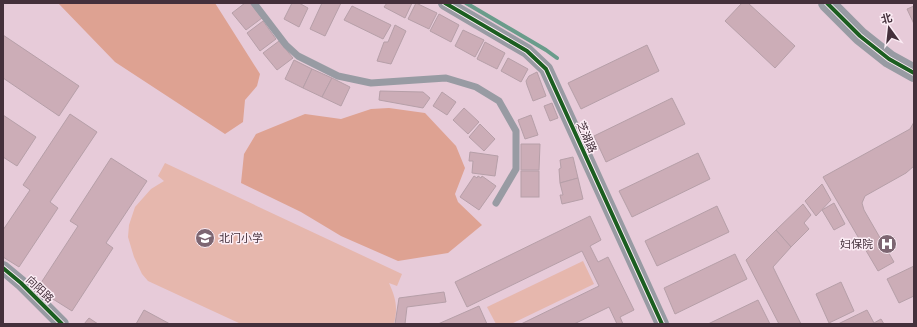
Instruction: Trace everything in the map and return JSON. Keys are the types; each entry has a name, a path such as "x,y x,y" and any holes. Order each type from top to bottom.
{"street":[{"name":"芝湖路","path":"445,3 527,51 546,69 662,324"},
{"path":"827,3 860,36 889,59 914,74"},
{"name":"向阳路","path":"3,268 21,283 62,324"}],"lane":[{"path":"254,3 286,45 298,56 338,76 371,83 446,78 476,87 499,101 516,130 516,169 496,203"}],"shaded area":[{"path":"58,3 215,3 260,74 257,86 245,100 243,122 225,134 115,62"},
{"path":"389,108 425,113 456,146 465,168 455,194 458,202 482,225 448,253 398,261 341,236 301,212 241,183 244,154 256,134 305,114 341,119 371,109"},
{"path":"165,163 402,274 397,286 389,283 396,303 394,324 241,324 148,281 142,274 134,257 128,237 129,225 135,207 151,189 164,181 158,176"},
{"path":"583,261 594,284 511,324 496,324 487,307"}],"building":[{"path":"245,3 250,3 262,18 246,30 232,13"},
{"path":"292,3 299,3 308,8 299,27 284,19"},
{"path":"322,3 341,3 325,36 310,29"},
{"path":"387,3 412,3 405,18 384,7"},
{"path":"416,3 437,13 429,29 408,19"},
{"path":"742,3 748,3 795,46 775,68 725,21"},
{"path":"352,6 391,25 383,39 344,20"},
{"path":"914,6 914,24 907,9"},
{"path":"439,14 459,25 451,42 430,31"},
{"path":"263,21 276,39 260,51 247,33"},
{"path":"395,25 406,31 391,64 377,61 384,42 388,42"},
{"path":"463,30 484,40 475,57 455,46"},
{"path":"3,35 79,86 59,116 3,78"},
{"path":"279,41 293,58 277,70 263,53"},
{"path":"485,42 505,53 497,69 477,59"},
{"path":"647,45 659,71 581,109 568,83"},
{"path":"508,58 528,69 521,82 501,71"},
{"path":"294,60 312,69 303,88 285,79"},
{"path":"312,69 332,78 322,97 303,88"},
{"path":"537,72 546,96 533,101 526,81 529,76"},
{"path":"332,78 350,87 341,106 322,97"},
{"path":"380,91 423,92 430,98 423,108 379,100"},
{"path":"442,92 456,102 447,115 433,106"},
{"path":"672,98 685,124 606,162 594,136"},
{"path":"552,103 558,118 550,121 544,106"},
{"path":"464,108 479,122 468,134 453,120"},
{"path":"70,114 97,132 50,202 58,208 19,267 3,257 3,230 30,190 23,185"},
{"path":"3,115 36,137 17,166 3,157"},
{"path":"531,115 538,135 525,139 518,120"},
{"path":"914,122 914,166 906,173 865,196 862,203 864,210 894,262 878,271 823,177 910,129"},
{"path":"480,124 495,139 484,151 469,137"},
{"path":"521,144 540,144 539,170 521,170"},
{"path":"470,152 498,156 495,176 472,173 473,161 469,161"},
{"path":"698,153 710,179 632,217 619,191"},
{"path":"573,157 578,178 560,183 560,160"},
{"path":"111,158 147,181 106,243 113,248 72,311 37,289 78,226 70,221"},
{"path":"521,171 539,171 539,197 521,197"},
{"path":"474,176 481,178 482,176 496,186 479,210 460,197"},
{"path":"578,178 583,199 562,204 560,195 563,195 560,183"},
{"path":"822,184 831,200 816,216 805,201"},
{"path":"834,203 845,224 834,230 822,210"},
{"path":"803,204 811,215 804,223 809,229 791,247 776,230"},
{"path":"717,206 729,232 657,266 645,241"},
{"path":"590,216 601,240 590,246 598,262 608,257 634,310 620,317 623,324 617,324 609,307 574,324 521,324 599,286 582,251 467,307 455,282"},
{"path":"776,230 791,247 773,267 801,324 779,324 746,260"},
{"path":"735,254 747,279 675,314 664,288"},
{"path":"914,266 914,296 899,303 887,279"},
{"path":"841,282 854,311 829,323 816,294"},
{"path":"444,292 446,302 407,307 405,324 395,324 399,298"},
{"path":"758,300 770,324 708,324"},
{"path":"479,306 487,324 438,324"},
{"path":"144,310 170,324 136,324"},
{"path":"867,310 874,323 881,319 884,324 838,324"},
{"path":"89,318 98,324 84,324"}],"waterway":[{"path":"466,3 557,58"}],"cycle path":[{"path":"445,3 527,51 546,69 662,324"},
{"path":"827,3 860,36 889,59 914,73"},
{"path":"3,268 21,283 62,324"}],"place":[{"name":"北门小学","path":"205,238"},
{"name":"妇保院","path":"887,244"}]}
